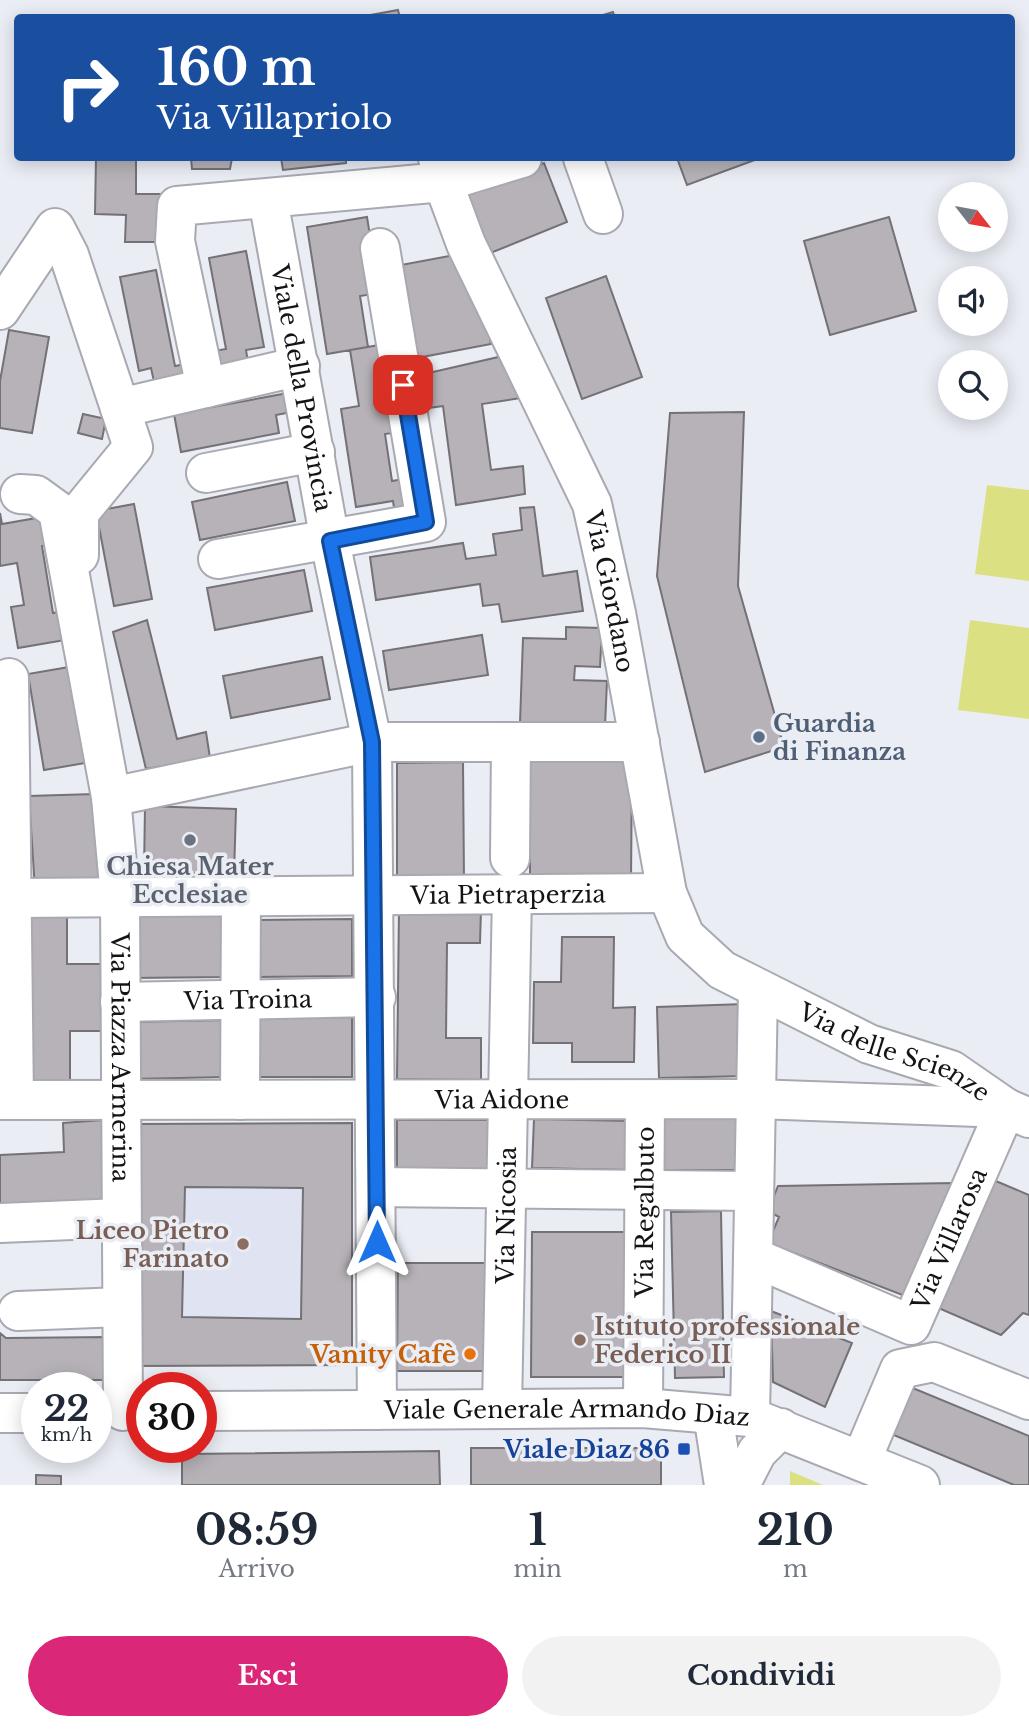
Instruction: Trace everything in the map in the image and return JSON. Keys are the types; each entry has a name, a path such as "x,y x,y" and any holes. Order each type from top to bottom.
{"street":[{"path":"206,388 175,241 177,206 268,199 502,161"},
{"path":"584,161 603,214"},
{"name":"Via Giordano","path":"440,170 466,244 592,504 640,741 667,893 685,936 722,970 758,990"},
{"name":"Viale della Provincia","path":"268,199 330,541 372,742 377,1410"},
{"name":"Via Piazza Armerina","path":"0,310 55,228 69,255 133,447 79,513 80,553 73,581"},
{"path":"218,559 426,522 380,248"},
{"path":"120,408 300,366"},
{"path":"206,472 315,452"},
{"name":"Via Piazza Armerina","path":"20,494 36,495 58,511 111,797 120,897 120,1411"},
{"path":"7,1100 13,898 9,678"},
{"path":"111,797 372,742 640,741"},
{"name":"Via Nicosia","path":"502,1409 511,742"},
{"name":"Via Pietraperzia","path":"13,898 375,895 511,876 667,893"},
{"path":"240,1100 241,896"},
{"path":"740,1485 752,1439 752,1256 758,990"},
{"name":"Via delle Scienze","path":"758,990 869,1044 951,1070 1017,1113"},
{"name":"Via Troina","path":"120,1002 376,997"},
{"name":"Via Aidone","path":"7,1100 756,1099 1017,1113"},
{"name":"Via Regalbuto","path":"643,1408 645,1100"},
{"name":"Via Villarosa","path":"752,1256 911,1325 1017,1113"},
{"path":"376,1187 754,1191"},
{"path":"0,1223 121,1218"},
{"path":"18,1311 122,1307"},
{"path":"861,1461 900,1369 934,1362 1029,1400"},
{"name":"Viale Generale Armando Diaz","path":"217,1411 643,1408 752,1439 861,1461 920,1485"},
{"path":"0,1413 21,1413"},
{"path":"724,1485 752,1439"}],"shaded area":[{"name":"Liceo Pietro Farinato","path":"352,1123 352,1365 133,1366 133,1124"}],"green space":[{"path":"987,485 1029,490 1029,581 975,574"},
{"path":"970,620 1029,628 1029,719 958,710"},
{"path":"790,1471 823,1485 790,1485"}],"building":[{"path":"398,10 399,14 376,14"},
{"path":"96,161 136,161 136,194 168,194 167,242 125,242 126,215 95,214"},
{"path":"191,161 231,161 230,169 192,169"},
{"path":"282,161 346,161 346,163 283,170"},
{"path":"678,161 752,161 687,185"},
{"path":"544,163 567,222 488,254 464,195"},
{"path":"367,217 379,293 360,296 368,347 327,354 307,227"},
{"path":"889,217 916,311 830,335 804,241"},
{"path":"246,251 264,347 246,350 249,369 213,376 208,352 226,349 209,258"},
{"path":"460,254 486,318 491,344 417,358 401,265"},
{"path":"156,270 175,366 192,363 195,378 155,386 151,368 139,371 120,277"},
{"path":"606,276 642,377 582,399 546,298"},
{"path":"9,330 49,337 32,433 0,428 0,381"},
{"path":"385,344 399,432 385,434 392,481 410,478 417,518 396,521 393,501 356,507 341,409 359,406 350,350"},
{"path":"503,356 527,397 482,404 491,470 523,466 525,494 456,505 443,406 428,408 424,374"},
{"path":"288,393 292,412 276,415 279,433 181,452 174,414"},
{"path":"744,412 738,586 784,747 705,772 657,576 670,413"},
{"path":"83,414 106,419 102,439 78,433"},
{"path":"287,482 295,521 200,540 192,502"},
{"path":"134,504 152,599 114,606 96,511"},
{"path":"534,507 543,576 577,571 583,611 502,622 499,604 483,606 480,584 376,600 370,557 463,543 466,559 496,555 493,534 522,530 520,508"},
{"path":"0,513 2,524 48,516 53,544 42,546 53,613 66,611 71,639 18,648 11,607 24,605 17,563 0,566"},
{"path":"304,570 312,611 215,630 207,588"},
{"path":"147,620 177,739 206,732 210,758 146,769 113,632"},
{"path":"566,627 602,628 600,667 575,666 574,680 607,681 605,726 520,723 523,638 566,639"},
{"path":"482,635 488,675 389,690 383,651"},
{"path":"322,657 330,699 231,718 223,676"},
{"path":"75,666 91,762 44,770 28,674"},
{"path":"530,758 632,759 631,883 530,883"},
{"path":"463,762 464,881 397,882 397,763"},
{"path":"94,794 101,884 35,890 29,796"},
{"name":"Chiesa Mater Ecclesiae","path":"145,806 236,809 234,874 144,872"},
{"path":"399,908 481,909 480,943 447,943 446,1038 481,1038 481,1080 397,1079"},
{"path":"67,914 67,964 106,964 106,1031 70,1031 70,1081 24,1081 24,915"},
{"path":"130,916 228,916 228,977 130,978"},
{"path":"352,919 352,976 249,977 249,920"},
{"path":"562,937 614,937 613,1008 635,1007 634,1062 572,1062 572,1043 533,1043 534,982 561,982"},
{"path":"744,1004 746,1076 659,1078 657,1007"},
{"path":"352,1017 352,1077 250,1077 250,1018"},
{"path":"227,1020 228,1077 130,1079 128,1022"},
{"path":"658,1117 742,1118 741,1170 657,1170"},
{"path":"534,1119 631,1121 630,1170 532,1168"},
{"path":"103,1120 108,1201 0,1206 0,1155 64,1152 63,1123"},
{"path":"397,1120 489,1120 489,1170 397,1170"},
{"name":"Liceo Pietro Farinato","path":"352,1123 352,1365 133,1366 133,1124","holes":["185,1187 303,1188 301,1319 182,1317"]},
{"path":"991,1179 1029,1195 1029,1315 1023,1313 1001,1335 936,1307"},
{"path":"952,1183 905,1296 768,1243 779,1217 768,1211 778,1186"},
{"path":"721,1211 724,1377 675,1378 671,1212"},
{"name":"Istituto professionale Federico II","path":"532,1232 630,1232 629,1377 531,1377"},
{"path":"398,1263 489,1263 488,1371 397,1371"},
{"path":"771,1311 852,1343 825,1407 773,1382"},
{"path":"0,1333 6,1338 108,1337 108,1372 21,1372 21,1380 0,1380"},
{"path":"903,1384 1029,1436 1029,1485 1014,1485 884,1431"},
{"path":"471,1448 661,1448 661,1485 471,1485"},
{"path":"439,1451 440,1485 182,1485 182,1463 217,1463 217,1454"},
{"path":"36,1475 61,1476 61,1485 36,1485"}],"place":[{"name":"Guardia di Finanza","path":"759,737"},
{"name":"Chiesa Mater Ecclesiae","path":"190,840"},
{"name":"Liceo Pietro Farinato","path":"243,1244"},
{"name":"Istituto professionale Federico II","path":"580,1340"},
{"name":"Vanity Cafè","path":"470,1354"},
{"name":"Viale Diaz 86","path":"684,1449"}],"route":[{"path":"377,1242 372,742 330,541 426,522 403,385"}]}
